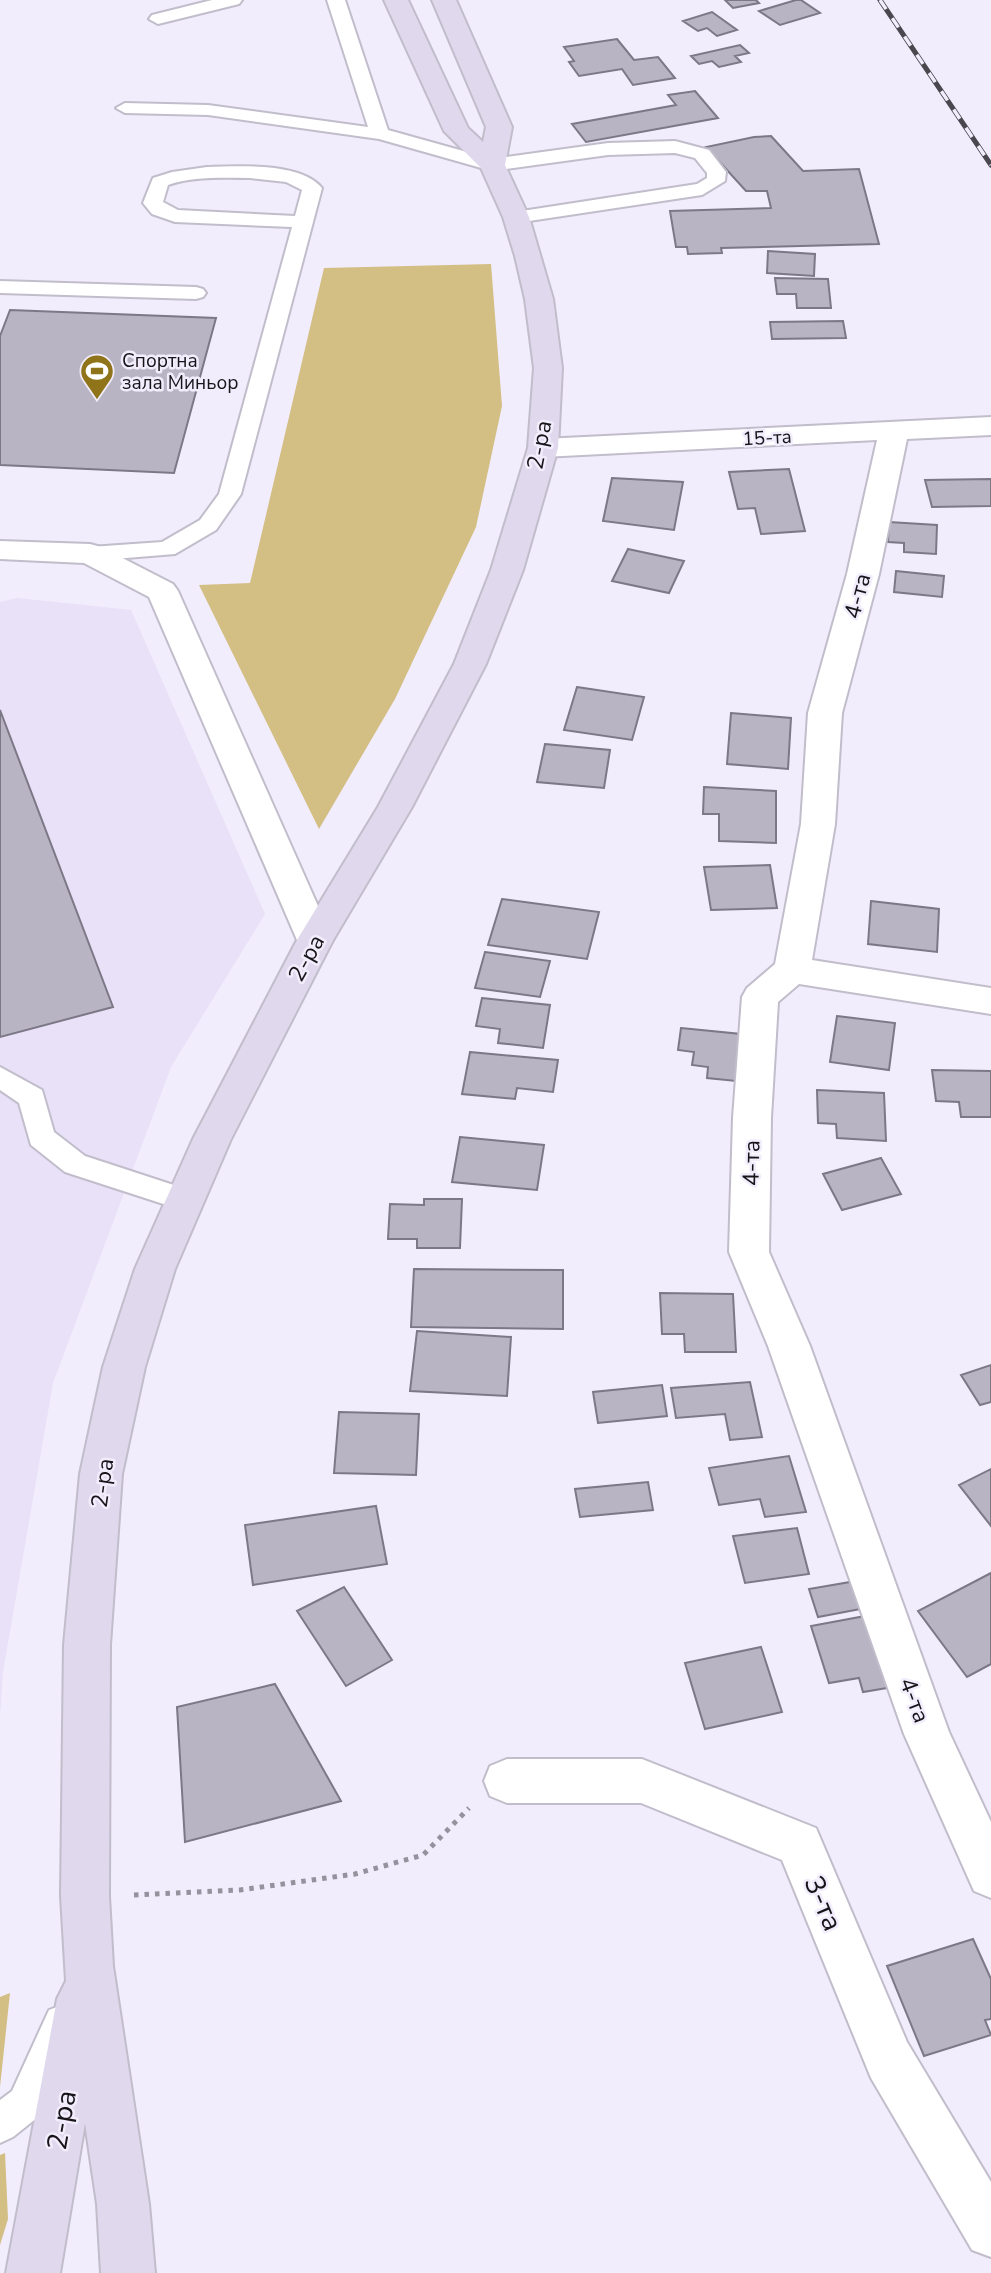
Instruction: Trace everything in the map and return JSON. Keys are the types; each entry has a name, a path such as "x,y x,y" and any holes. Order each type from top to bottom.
{"main road":[{"name":"2-ра","path":"128,2273 122,2204 88,1966 85,1896 87,1645 101,1474 128,1354 155,1269 256,1050 315,940 395,807 470,664 507,570 542,448 548,368 540,299 516,217 492,165 457,131 396,0"},
{"path":"443,0 499,127 492,165"},
{"name":"2-ра","path":"33,2273 88,1966"}],"street":[{"name":"15-та","path":"542,448 991,426"},
{"name":"4-та","path":"894,431 863,574 825,713 818,824 792,970 760,997 752,1118 749,1252 789,1346 927,1734 991,1875"},
{"path":"0,550 90,554 162,591 315,940"},
{"path":"792,970 991,1001"},
{"name":"3-та","path":"507,1781 642,1781 799,1844 889,2060 991,2231"}],"lane":[{"path":"159,19 233,0"},
{"path":"336,0 380,134"},
{"path":"125,108 208,110 380,134 492,165 608,149 675,147 702,154 716,172 716,181 702,189 516,217"},
{"path":"90,554 166,549 208,525 230,494 303,222 312,188 300,180 284,176 188,172 160,181 153,203 159,210 175,216 303,222"},
{"path":"0,286 196,293"},
{"path":"0,1077 32,1097 41,1137 75,1164 185,1200"},
{"path":"0,2124 25,2104 88,1966"}],"path":[{"path":"85,1896 240,1890 355,1874 423,1855 472,1805 507,1781"}],"shaded area":[{"path":"491,264 502,406 476,527 395,699 319,829 199,585 250,583 324,268"},
{"path":"17,598 131,610 265,914 171,1067 53,1383 3,1672 0,1716 0,602"},
{"path":"10,1993 0,2087 0,1997"},
{"path":"5,2153 8,2219 0,2245 0,2155"}],"building":[{"path":"725,0 756,0 759,3 733,8"},
{"path":"801,0 820,13 780,25 759,11"},
{"path":"712,12 737,30 717,36 707,28 698,31 683,21"},
{"path":"617,39 634,60 658,57 675,78 633,85 622,69 579,76 569,62 574,61 564,47"},
{"path":"740,45 749,53 735,56 741,62 719,67 712,61 699,64 691,56"},
{"path":"695,91 718,118 586,142 572,124 676,105 668,95"},
{"path":"771,136 803,171 859,169 879,244 721,248 722,253 688,254 687,247 676,247 670,211 771,208 767,191 746,191 706,147"},
{"path":"768,251 815,254 814,276 767,273"},
{"path":"775,278 828,279 831,308 797,308 796,294 777,294"},
{"name":"Спортна зала Миньор","path":"10,310 216,318 174,473 0,465 0,336"},
{"path":"843,321 846,338 772,339 770,322"},
{"path":"789,469 805,531 761,534 755,508 738,509 729,472"},
{"path":"612,478 683,482 674,530 603,521"},
{"path":"991,479 991,506 932,507 925,480"},
{"path":"889,522 937,525 936,554 904,552 904,543 888,542"},
{"path":"628,549 684,561 669,593 612,581"},
{"path":"896,571 944,576 942,597 894,592"},
{"path":"577,687 644,697 632,740 564,730"},
{"path":"0,710 113,1007 0,1037"},
{"path":"731,713 791,718 788,769 727,764"},
{"path":"545,744 610,750 604,788 537,782"},
{"path":"704,787 776,791 776,843 719,841 719,814 703,814"},
{"path":"770,865 777,908 711,910 704,867"},
{"path":"502,899 599,912 587,959 488,945"},
{"path":"871,901 939,909 937,952 868,944"},
{"path":"485,952 550,961 540,997 475,988"},
{"path":"482,998 550,1005 543,1048 498,1043 500,1029 476,1026"},
{"path":"837,1016 895,1023 889,1070 830,1062"},
{"path":"681,1028 741,1034 736,1081 707,1078 708,1067 692,1065 694,1052 678,1050"},
{"path":"470,1052 558,1060 553,1092 517,1088 515,1099 462,1094"},
{"path":"932,1070 991,1071 991,1117 961,1117 959,1102 936,1101"},
{"path":"817,1090 884,1093 886,1141 837,1138 836,1124 818,1123"},
{"path":"460,1137 544,1145 537,1190 452,1182"},
{"path":"881,1158 901,1194 842,1210 823,1174"},
{"path":"424,1199 462,1199 460,1248 417,1248 417,1239 388,1239 390,1204 424,1205"},
{"path":"414,1269 563,1270 563,1329 411,1327"},
{"path":"660,1293 733,1294 736,1352 685,1352 684,1334 662,1334"},
{"path":"417,1331 511,1337 507,1396 410,1391"},
{"path":"991,1365 991,1402 980,1405 961,1375"},
{"path":"750,1382 762,1437 730,1440 725,1414 676,1418 671,1388"},
{"path":"662,1385 667,1416 598,1423 593,1392"},
{"path":"339,1412 419,1414 416,1475 334,1473"},
{"path":"789,1456 806,1512 765,1517 760,1499 719,1505 709,1468"},
{"path":"991,1469 991,1526 959,1485"},
{"path":"648,1482 653,1510 580,1517 575,1489"},
{"path":"376,1506 387,1564 253,1585 245,1525"},
{"path":"797,1528 809,1574 745,1583 733,1536"},
{"path":"991,1573 991,1664 967,1677 918,1611"},
{"path":"862,1580 871,1607 818,1617 809,1589"},
{"path":"344,1587 392,1660 346,1686 297,1611"},
{"path":"876,1614 899,1686 863,1692 859,1678 829,1683 811,1626"},
{"path":"761,1647 782,1712 705,1729 685,1663"},
{"path":"275,1684 341,1801 185,1842 177,1707"},
{"path":"973,1939 991,1979 991,2019 985,2020 991,2035 924,2056 887,1966"}],"railway":[{"path":"880,0 991,165"}],"place":[{"name":"Спортна зала Миньор","path":"97,401"}]}
